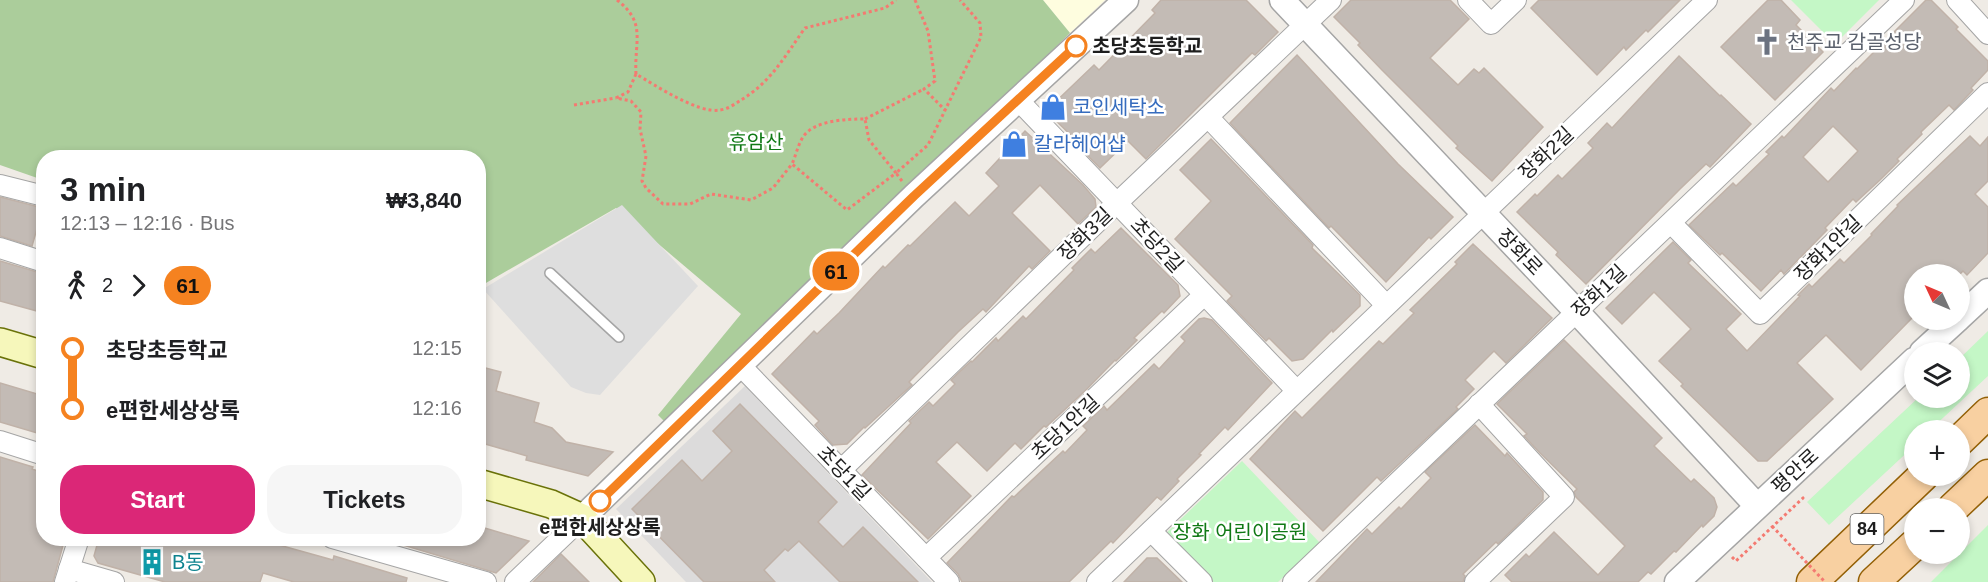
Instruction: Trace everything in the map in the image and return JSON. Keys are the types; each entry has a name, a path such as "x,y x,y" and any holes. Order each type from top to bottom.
{"main road":[{"path":"0,342 36,353"},
{"path":"1970,430 1988,413"},
{"path":"1964,498 1988,475"},
{"path":"486,485 551,504 582,518 641,582"},
{"name":"84","path":"1812,582 1913,486"},
{"name":"84","path":"1874,582 1904,554"}],"street":[{"path":"515,582 914,196 1126,0"},
{"name":"장화로","path":"1282,0 1757,506"},
{"name":"장화3길","path":"841,470 1331,0"},
{"path":"1468,0 1491,24 1516,0"},
{"name":"장화2길","path":"1097,582 1482,212 1707,0"},
{"name":"장화1길","path":"1293,582 1904,0"},
{"path":"1958,0 1988,34"},
{"name":"장화1안길","path":"1671,223 1760,314 1988,93"},
{"name":"초당2길","path":"1018,100 1296,390"},
{"path":"1208,117 1386,305"},
{"path":"0,184 36,194"},
{"path":"0,248 36,259"},
{"path":"1970,308 1988,291"},
{"name":"초당1안길","path":"926,558 1204,295"},
{"path":"1933,342 1946,330"},
{"name":"초당1길","path":"740,364 949,582"},
{"name":"평안로","path":"1677,582 1904,369"},
{"path":"1475,582 1564,497 1479,404"},
{"path":"0,441 36,452"},
{"path":"1152,531 1202,582"},
{"path":"76,546 67,575 114,582"},
{"path":"360,546 486,582"}],"lane":[{"path":"550,273 619,337"}],"path":[{"path":"574,105 616,98 628,92 636,74 637,24 628,8 617,0"},
{"path":"636,74 675,98 719,111 753,93 776,71 805,28 885,8 896,0"},
{"path":"616,98 631,101 641,112 640,129 646,156 642,181 663,204 690,204 711,194 751,200 773,188 792,164 804,136 816,127 842,119 865,119 935,81 928,31 915,0"},
{"path":"792,164 847,210 897,173 928,145 981,37 980,23 960,0"},
{"path":"924,89 945,110"},
{"path":"865,119 868,140 914,196"},
{"path":"1736,561 1803,498"},
{"path":"1772,526 1825,582"}],"shaded area":[{"name":"초당초등학교","path":"1043,0 1105,0 1070,33"},
{"path":"622,205 698,286 600,395 571,387 486,292 486,287"},
{"path":"745,386 932,582 686,582 616,509"}],"green space":[{"name":"휴암산","path":"0,0 1043,0 1070,33 668,425 658,415 741,314 616,208 486,283 486,150 36,150 36,178 0,165"},
{"path":"1791,0 1879,0 1835,44"},
{"path":"1988,331 1988,376 1970,393 1970,348"},
{"path":"1907,408 1954,408 1941,420 1904,420 1904,455 1829,525 1807,502"},
{"name":"장화 어린이공원","path":"1242,461 1320,543 1278,582 1208,582 1163,536"},
{"path":"1988,525 1988,582 1931,582 1949,564 1970,564 1970,543"}],"building":[{"path":"1161,0 1246,0 1278,32 1255,55 1252,53 1146,159 1128,141 1100,168 1082,150 1084,148 1046,111 1094,65 1099,70 1155,13 1152,10"},
{"path":"1351,0 1450,0 1469,19 1430,58 1458,85 1474,69 1479,73 1484,68 1543,127 1492,181 1456,148 1458,146 1382,70 1358,45 1360,43 1334,17"},
{"path":"1539,0 1680,0 1648,32 1646,30 1626,50 1624,47 1597,75 1531,8"},
{"path":"1768,0 1781,0 1800,20 1796,25 1823,52 1775,100 1721,47"},
{"path":"1926,0 1931,0 1988,61 1988,70 1954,110 1949,105 1921,132 1922,134 1897,159 1899,161 1880,180 1856,202 1853,199 1825,228 1827,230 1784,274 1781,270 1761,291 1689,225 1733,183 1736,186 1769,154 1766,152 1782,136 1784,138 1831,88 1834,91","holes":["1833,126 1858,151 1828,182 1803,157"]},
{"path":"1297,55 1398,164 1453,217 1431,239 1429,237 1386,282 1331,226 1329,228 1230,123"},
{"path":"1679,56 1751,124 1710,167 1706,164 1680,189 1586,284 1556,255 1558,252 1517,212 1558,175 1562,179 1593,148 1588,143 1607,123 1612,128"},
{"path":"1025,131 1083,185 1095,199 1096,207 1078,224 1040,185 1012,213 1050,251 1032,269 1029,266 986,312 983,309 958,332 909,382 912,385 865,428 847,444 833,445 815,425 819,421 772,374 814,331 817,334 839,313 883,266 885,268 908,245 910,246 955,202 969,216 999,186 986,173"},
{"path":"1970,136 1980,146 1988,137 1988,181 1975,194 1988,207 1988,253 1970,272 1970,264 1904,264 1904,326 1861,370 1826,335 1797,363 1833,399 1767,461 1758,461 1681,386 1683,384 1659,361 1691,329 1654,292 1622,324 1606,308 1673,242 1691,260 1688,263 1741,314 1726,329 1747,351 1809,284 1812,287 1840,259 1844,263 1897,205"},
{"path":"1211,139 1313,245 1312,248 1360,295 1360,306 1303,359 1292,361 1269,338 1266,341 1227,301 1232,296 1175,239 1211,201 1180,170"},
{"path":"0,197 36,206 36,232 32,246 0,236"},
{"path":"1121,228 1178,285 1180,296 1134,338 1137,340 1087,389 1021,449 1015,443 987,471 957,442 936,462 971,496 928,539 862,475 911,423 909,421 929,402 933,406 955,384 951,380 996,338 998,341 1023,316 1026,319 1074,270 1072,268 1091,249 1095,253"},
{"path":"1473,244 1552,318 1506,363 1494,351 1465,380 1474,389 1456,407 1458,409 1381,481 1377,477 1323,531 1250,459 1295,411 1302,418 1379,341 1383,344 1414,313 1410,310 1457,264 1455,262"},
{"path":"0,261 36,272 36,311 0,301"},
{"path":"1199,319 1212,320 1272,383 1228,430 1225,427 1199,454 1201,455 1177,479 1179,481 1161,500 1157,497 1113,543 1111,541 1069,582 962,582 958,574 947,563 1012,496 1014,497 1063,451 1065,453 1087,430 1083,426 1104,406 1107,410 1154,364 1159,369 1185,341 1181,337"},
{"path":"1564,340 1662,438 1654,446 1691,482 1694,479 1714,498 1717,507 1714,516 1703,527 1702,525 1651,574 1648,572 1638,582 1512,582 1505,575 1526,554 1529,557 1554,532 1598,575 1625,546 1576,497 1574,492 1577,489 1524,436 1527,434 1497,404"},
{"path":"486,368 501,372 496,391 539,403 534,422 552,428 566,442 613,452 588,476 526,460 527,456 486,444"},
{"path":"0,383 36,394 36,433 0,422"},
{"path":"740,404 837,502 818,522 843,547 863,527 918,582 840,582 799,541 788,551 785,549 764,570 775,582 704,582 632,509 682,460 702,481 732,451 713,431"},
{"path":"1475,425 1505,456 1507,453 1543,492 1543,500 1463,574 1465,576 1463,582 1316,582 1367,529 1372,534 1399,507 1401,509 1431,478 1425,472"},
{"path":"0,457 33,467 32,469 36,470 36,546 63,546 53,582 0,582"},
{"path":"486,528 529,541 496,573 406,546 486,546"},
{"path":"97,546 283,546 333,560 334,556 407,578 406,582 294,582 263,573 260,582 165,582 98,563 94,556"},
{"path":"561,554 589,582 533,582"},
{"path":"1147,558 1157,558 1182,582 1124,582"}],"bus line":[{"name":"61","path":"600,501 914,196 1076,46"}],"place":[{"name":"천주교 감골성당","path":"1767,42"},
{"name":"초당초등학교","path":"1076,46"},
{"name":"코인세탁소","path":"1053,107"},
{"name":"칼라헤어샵","path":"1014,144"},
{"name":"e편한세상상록","path":"600,501"},
{"name":"B동","path":"152,562"}]}
